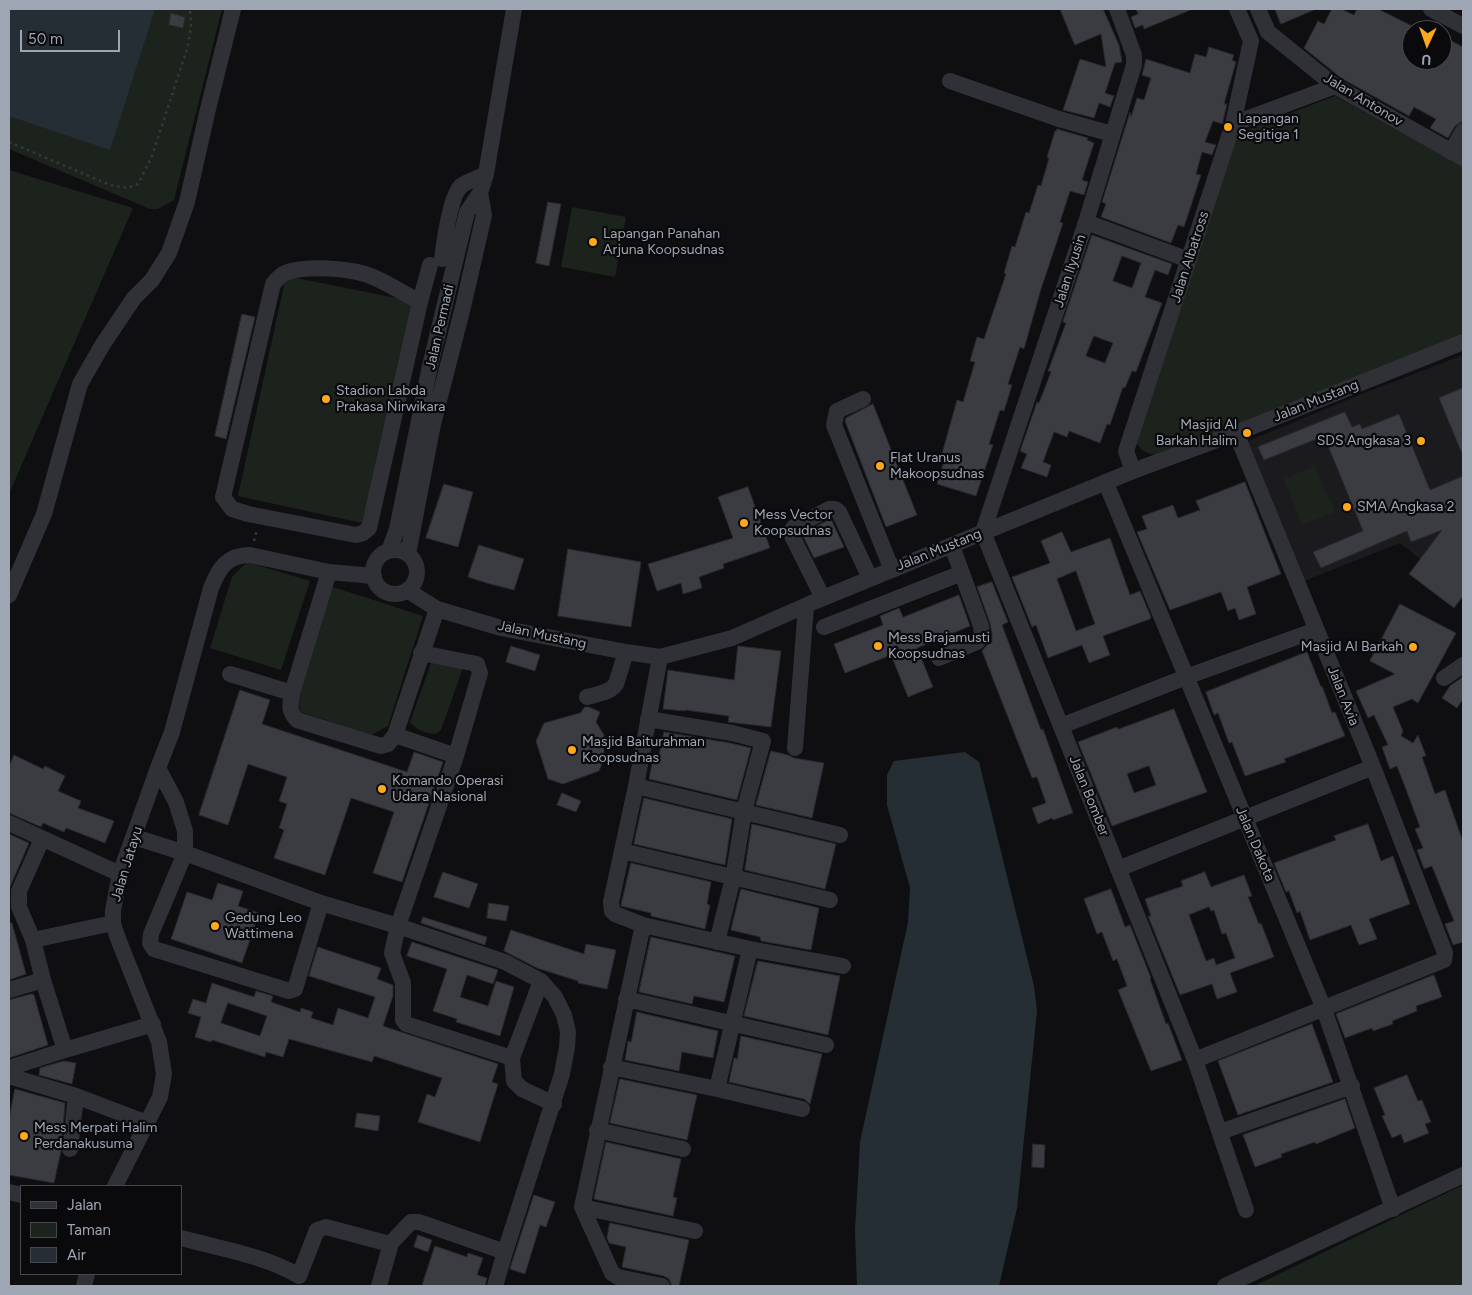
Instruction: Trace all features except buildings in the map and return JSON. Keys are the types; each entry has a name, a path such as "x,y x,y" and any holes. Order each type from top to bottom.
{"street":[{"path":"9,595 44,514 80,384 103,344 134,298 152,280 169,254 187,202 233,9"},
{"name":"Jalan Permadi","path":"389,551 398,529 430,366 467,212 480,193 486,174 514,9"},
{"name":"Jalan Ilyusin","path":"984,532 1086,222 1135,60 1117,9"},
{"path":"1237,9 1251,41 1268,32 1258,9"},
{"path":"1431,9 1463,26"},
{"name":"Jalan Antonov","path":"1268,32 1335,86 1457,155"},
{"name":"Jalan Albatross","path":"1133,472 1126,450 1190,260 1233,124 1251,41"},
{"path":"950,81 1059,119 1112,134"},
{"path":"1233,124 1335,86"},
{"path":"1457,155 1463,131"},
{"path":"420,302 364,274 342,270 314,269 288,272 280,276 273,284 223,497 232,509 356,535 363,533 369,528 420,302 436,262 452,211 455,193 462,185 486,174"},
{"name":"Jalan Permadi","path":"408,554 433,424 484,215 480,193"},
{"path":"1086,222 1190,260"},
{"name":"Jalan Mustang","path":"407,590 436,609 501,628 660,657 732,638 870,578 1463,342"},
{"path":"863,399 837,411 834,425 892,570"},
{"name":"Jalan Avia","path":"1236,433 1373,767 1445,953 1444,960 1324,1009"},
{"name":"Jalan Dakota","path":"1106,483 1324,1009 1393,1209"},
{"path":"823,598 791,531 794,527 830,509 835,509 839,512 870,578"},
{"name":"Jalan Bomber","path":"984,532 1195,1060 1246,1210"},
{"path":"939,658 977,642 982,635 981,626 952,546"},
{"path":"397,550 408,554 414,561 417,569 413,585 399,593 390,593 382,590 374,576 376,560 389,551 397,550"},
{"name":"Jalan Jatayu","path":"116,1185 160,1097 164,1074 159,1042 153,1024 113,923 113,910 120,874 172,732 214,579 218,571 228,561 240,555 250,555"},
{"path":"250,555 329,572 374,576"},
{"path":"329,572 292,693 291,714 297,720 381,746 388,744 395,735 436,609"},
{"path":"824,626 962,573"},
{"path":"794,748 806,606"},
{"path":"1061,726 1186,677 1316,630"},
{"path":"587,697 610,691 614,688 626,652"},
{"path":"421,653 477,664 480,668 480,674 456,756 398,926 392,949 402,983 403,1020 406,1024 512,1058"},
{"path":"660,657 611,908 615,914 643,924 717,942 844,966"},
{"path":"1444,678 1463,665"},
{"path":"230,674 292,693"},
{"path":"648,719 763,740 744,811 733,878 717,942"},
{"path":"395,735 456,756"},
{"path":"1118,869 1373,767"},
{"path":"158,768 176,802 185,830 184,853 151,934 150,943 154,949 292,991 295,989 321,903"},
{"path":"636,786 840,835"},
{"path":"9,823 120,874"},
{"path":"134,837 184,853 321,903 398,926 505,962 541,981 555,997 564,1015 568,1032 562,1074 554,1104 505,1252 500,1284"},
{"path":"42,839 19,891 14,908 33,940 43,980 65,1050"},
{"path":"622,851 830,900"},
{"path":"33,940 113,923"},
{"path":"643,924 582,1207 612,1273 618,1277 662,1286"},
{"path":"717,1089 750,948"},
{"path":"9,990 43,980"},
{"path":"541,981 512,1058 514,1081 518,1086 554,1104"},
{"path":"626,999 826,1045"},
{"path":"1195,1060 1324,1009"},
{"path":"9,1068 153,1024"},
{"path":"611,1067 802,1108"},
{"path":"9,1076 76,1096 147,1123"},
{"path":"1220,1132 1352,1086"},
{"path":"70,1149 76,1096"},
{"path":"598,1130 683,1149"},
{"path":"1225,1286 1463,1175"},
{"path":"582,1207 695,1231"},
{"path":"379,1286 391,1243 412,1222 419,1222 505,1252"},
{"path":"182,1238 285,1268 297,1281 317,1230 322,1227 326,1226 391,1243"}],"path":[{"path":"9,142 110,186 127,188 138,184 152,156 188,46 191,26 190,9"},
{"path":"250,555 260,516"}],"shaded area":[{"name":"SMA Angkasa 2","path":"1463,355 1463,593 1400,543 1304,581 1246,442 1359,395"}],"green space":[{"path":"9,9 222,9 174,200 158,209 150,209 9,149"},
{"path":"1335,96 1463,166 1463,334 1160,455 1147,453 1138,446 1133,438 1236,134"},
{"path":"9,170 133,208 9,494"},
{"name":"Lapangan Panahan Arjuna Koopsudnas","path":"572,207 626,217 615,277 561,267"},
{"name":"Stadion Labda Prakasa Nirwikara","path":"286,276 416,302 362,523 238,496"},
{"path":"1315,466 1335,512 1302,525 1284,479"},
{"path":"247,562 310,581 281,670 210,648 232,577"},
{"path":"330,586 423,616 388,726 371,735 301,712 294,695"},
{"path":"435,652 463,668 441,730 435,734 421,731 410,722"},
{"path":"1463,1185 1463,1286 1254,1286"}],"water":[{"path":"9,9 155,9 110,150 9,116"},
{"path":"965,752 979,762 1034,986 1037,1011 1017,1208 999,1286 857,1286 855,1230 860,1142 908,922 910,888 887,805 887,775 894,761"}],"place":[{"name":"Lapangan Segitiga 1","path":"1228,127"},
{"name":"Lapangan Panahan Arjuna Koopsudnas","path":"593,242"},
{"name":"Stadion Labda Prakasa Nirwikara","path":"326,399"},
{"name":"Masjid Al Barkah Halim","path":"1247,433"},
{"name":"SDS Angkasa 3","path":"1421,441"},
{"name":"Flat Uranus Makoopsudnas","path":"880,466"},
{"name":"SMA Angkasa 2","path":"1347,507"},
{"name":"Mess Vector Koopsudnas","path":"744,523"},
{"name":"Mess Brajamusti Koopsudnas","path":"878,646"},
{"name":"Masjid Al Barkah","path":"1413,647"},
{"name":"Masjid Baiturahman Koopsudnas","path":"572,750"},
{"name":"Komando Operasi Udara Nasional","path":"382,789"},
{"name":"Gedung Leo Wattimena","path":"215,926"},
{"name":"Mess Merpati Halim Perdanakusuma","path":"24,1136"}]}
